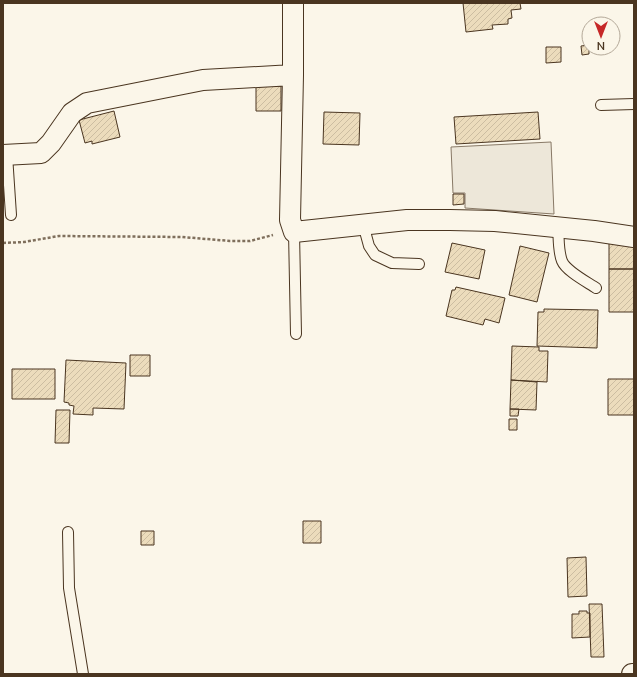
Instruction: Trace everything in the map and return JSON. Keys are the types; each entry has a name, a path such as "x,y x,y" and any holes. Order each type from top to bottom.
{"street":[{"path":"293,3 290,220 293,229 407,220 495,221 594,231 634,237"},
{"path":"5,155 42,153 72,113 86,104 203,80 293,75"}],"lane":[{"path":"601,105 634,104"},
{"path":"5,155 11,215"},
{"path":"365,224 369,246 376,255 392,263 419,264"},
{"path":"558,227 559,251 562,263 596,288"},
{"path":"293,229 296,334"},
{"path":"68,532 69,588 83,674"}],"path":[{"path":"3,244 59,236 182,237 250,241 293,229"}],"shaded area":[{"path":"551,142 554,214 465,208 465,193 453,193 451,147"}],"building":[{"path":"463,3 520,3 521,9 511,10 512,18 508,19 508,24 492,25 493,29 466,32"},
{"path":"546,47 561,47 561,62 546,63"},
{"path":"256,86 281,86 281,111 256,111"},
{"path":"114,111 120,137 92,144 92,141 85,143 79,120"},
{"path":"324,112 360,113 359,145 323,144"},
{"path":"538,112 540,139 456,144 454,117"},
{"path":"453,194 464,194 464,204 453,205"},
{"path":"609,242 634,246 634,269 609,269"},
{"path":"452,243 485,250 479,279 445,272"},
{"path":"520,246 549,253 537,302 509,295"},
{"path":"609,269 634,269 634,312 609,312"},
{"path":"456,287 505,298 499,323 485,319 483,325 446,316 452,290 455,290"},
{"path":"544,309 598,310 597,348 537,346 538,312 544,312"},
{"path":"512,346 539,347 539,351 548,351 547,382 511,380"},
{"path":"130,355 150,355 150,376 130,376"},
{"path":"66,360 126,363 124,409 93,408 93,415 73,414 74,406 64,402"},
{"path":"12,369 55,369 55,399 12,399"},
{"path":"608,379 634,379 634,415 608,415"},
{"path":"511,380 537,382 536,410 510,409"},
{"path":"510,409 519,409 518,416 510,416"},
{"path":"56,410 70,410 69,443 55,443"},
{"path":"509,419 517,419 517,430 509,430"},
{"path":"303,521 321,521 321,543 303,543"},
{"path":"141,531 154,531 154,545 141,545"},
{"path":"586,557 587,596 568,597 567,558"},
{"path":"589,604 602,604 604,657 591,657"},
{"path":"579,611 587,611 587,613 590,613 590,637 572,638 572,614 579,614"}]}
